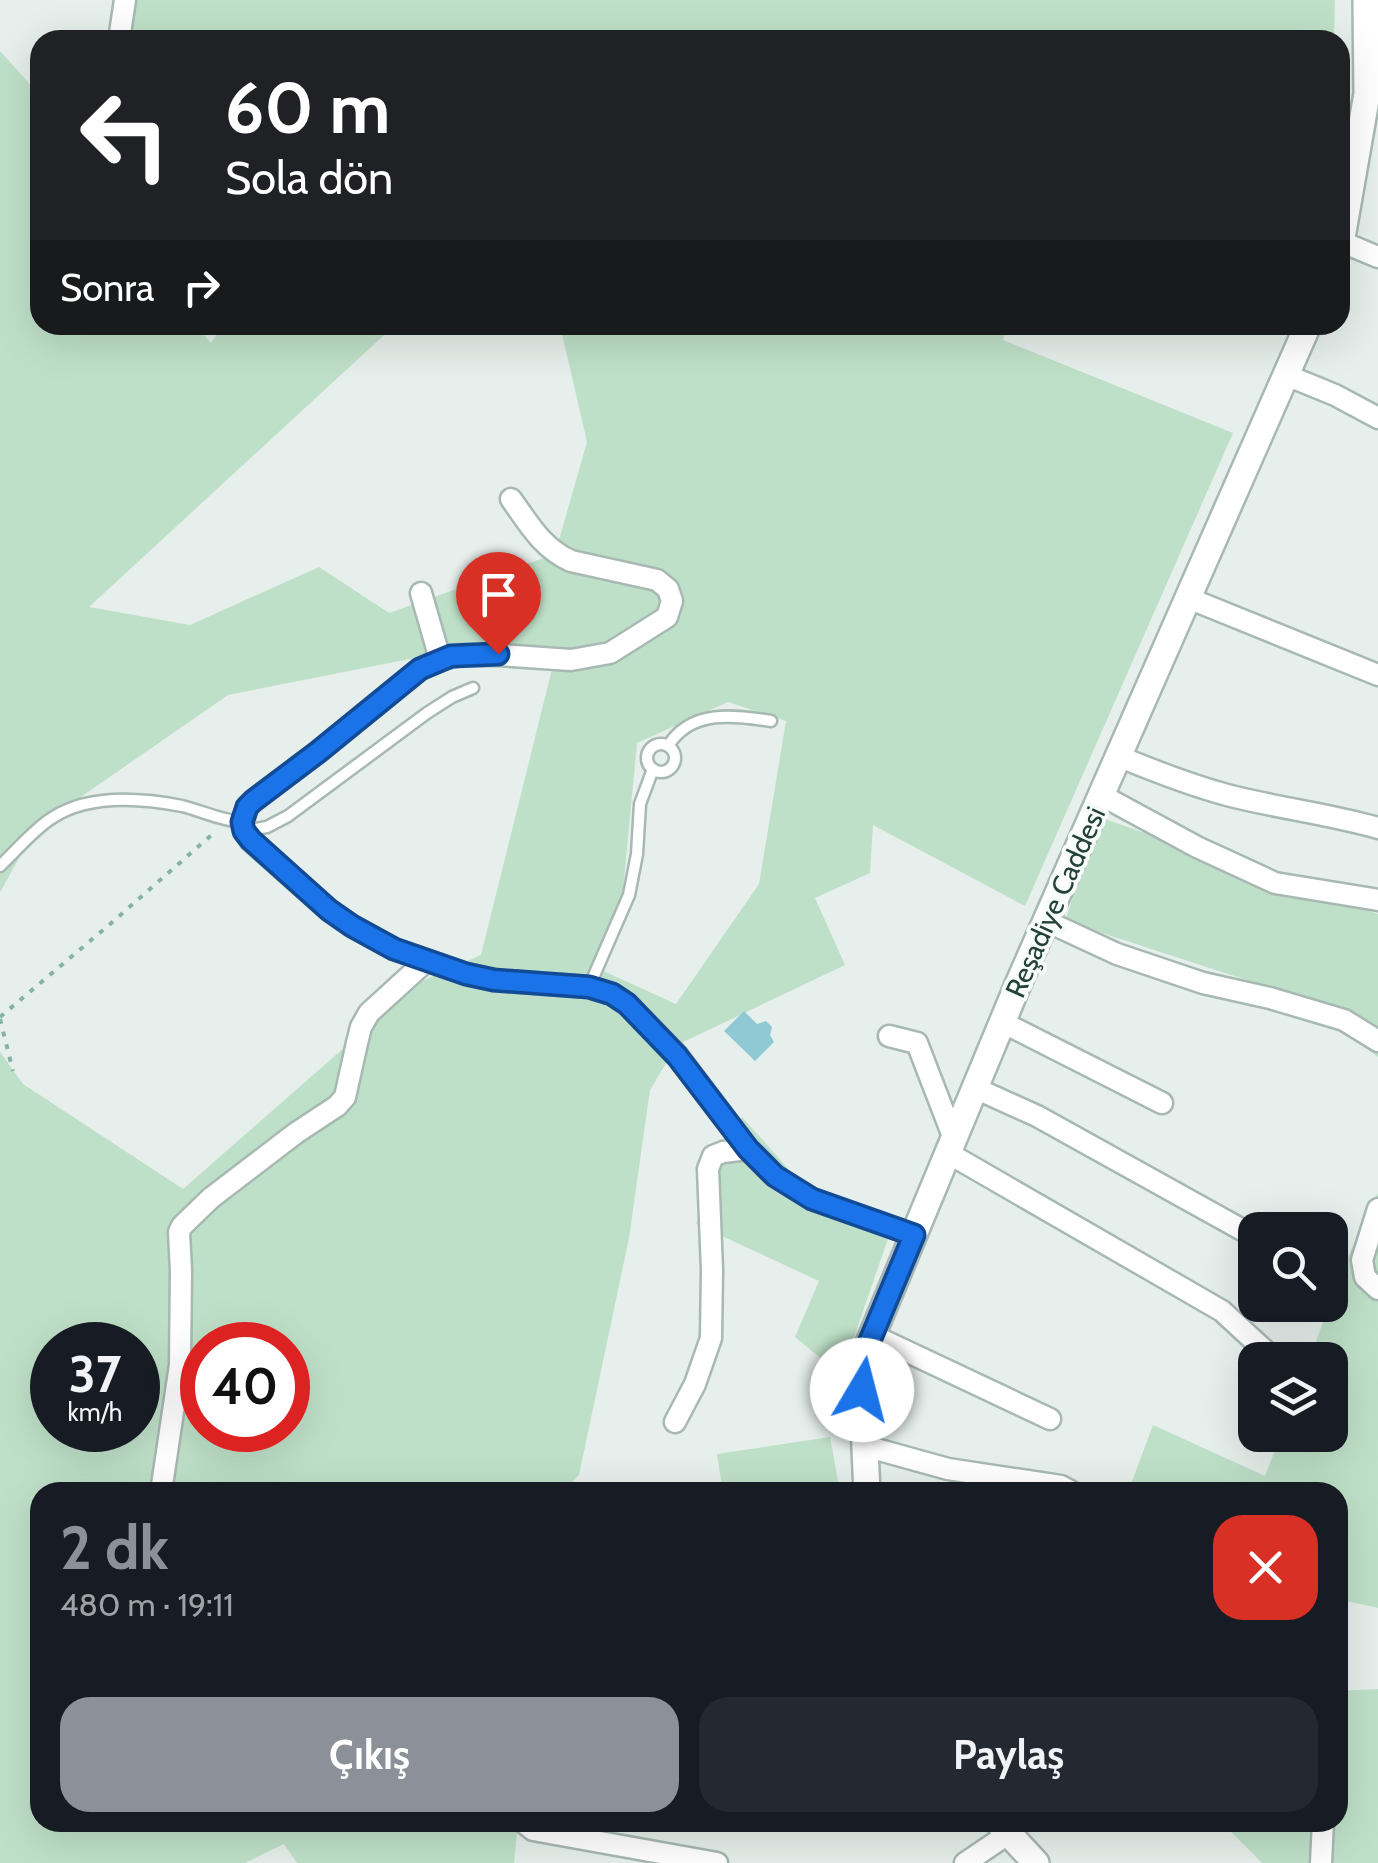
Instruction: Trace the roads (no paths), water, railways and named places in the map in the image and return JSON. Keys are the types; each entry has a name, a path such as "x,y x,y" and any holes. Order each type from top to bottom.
{"street":[{"path":"120,30 124,0"},
{"path":"1350,195 1368,94 1366,0"},
{"path":"1350,249 1378,257"},
{"name":"Reşadiye Caddesi","path":"867,1482 861,1362 1002,1022 1304,335"},
{"path":"1286,375 1378,418"},
{"path":"511,499 537,537 560,556 664,584 672,601 666,617 610,653 570,660 498,654 440,659 420,669 253,801 238,825 329,910 373,939 426,961 494,980 589,987 612,994 664,1042 748,1149 775,1176 812,1199 914,1235"},
{"path":"421,593 440,659"},
{"path":"1188,598 1378,675"},
{"path":"1118,756 1229,795 1378,828"},
{"path":"1101,795 1197,847 1275,883 1378,900"},
{"path":"1046,921 1117,954 1203,983 1344,1020 1378,1041"},
{"path":"163,1482 180,1366 182,1226 211,1198 346,1097 357,1043 369,1014 426,961"},
{"path":"1002,1022 1162,1103"},
{"path":"888,1036 917,1044 951,1146 1222,1311 1256,1342"},
{"path":"975,1088 1037,1116 1238,1228"},
{"path":"675,1422 695,1384 711,1338 708,1169 713,1156 748,1149"},
{"path":"1378,1209 1362,1260 1364,1277 1378,1289"},
{"path":"872,1336 1050,1419"},
{"path":"865,1446 948,1468 1036,1482"},
{"path":"544,1832 717,1863"},
{"path":"965,1863 999,1832"},
{"path":"1007,1832 1036,1863"},
{"path":"1322,1863 1323,1832"}],"lane":[{"path":"0,866 52,817 97,800 184,806 238,825 268,827 427,712 473,688"},
{"path":"668,746 681,732 704,718 734,715 771,721"},
{"path":"658,744 668,746 675,755 672,766 664,772 653,769 648,760 649,750 658,744"},
{"path":"589,987 629,896 640,804 653,769"}],"water":[{"path":"744,1011 757,1024 766,1021 772,1027 770,1035 774,1042 755,1061 724,1031"}]}
